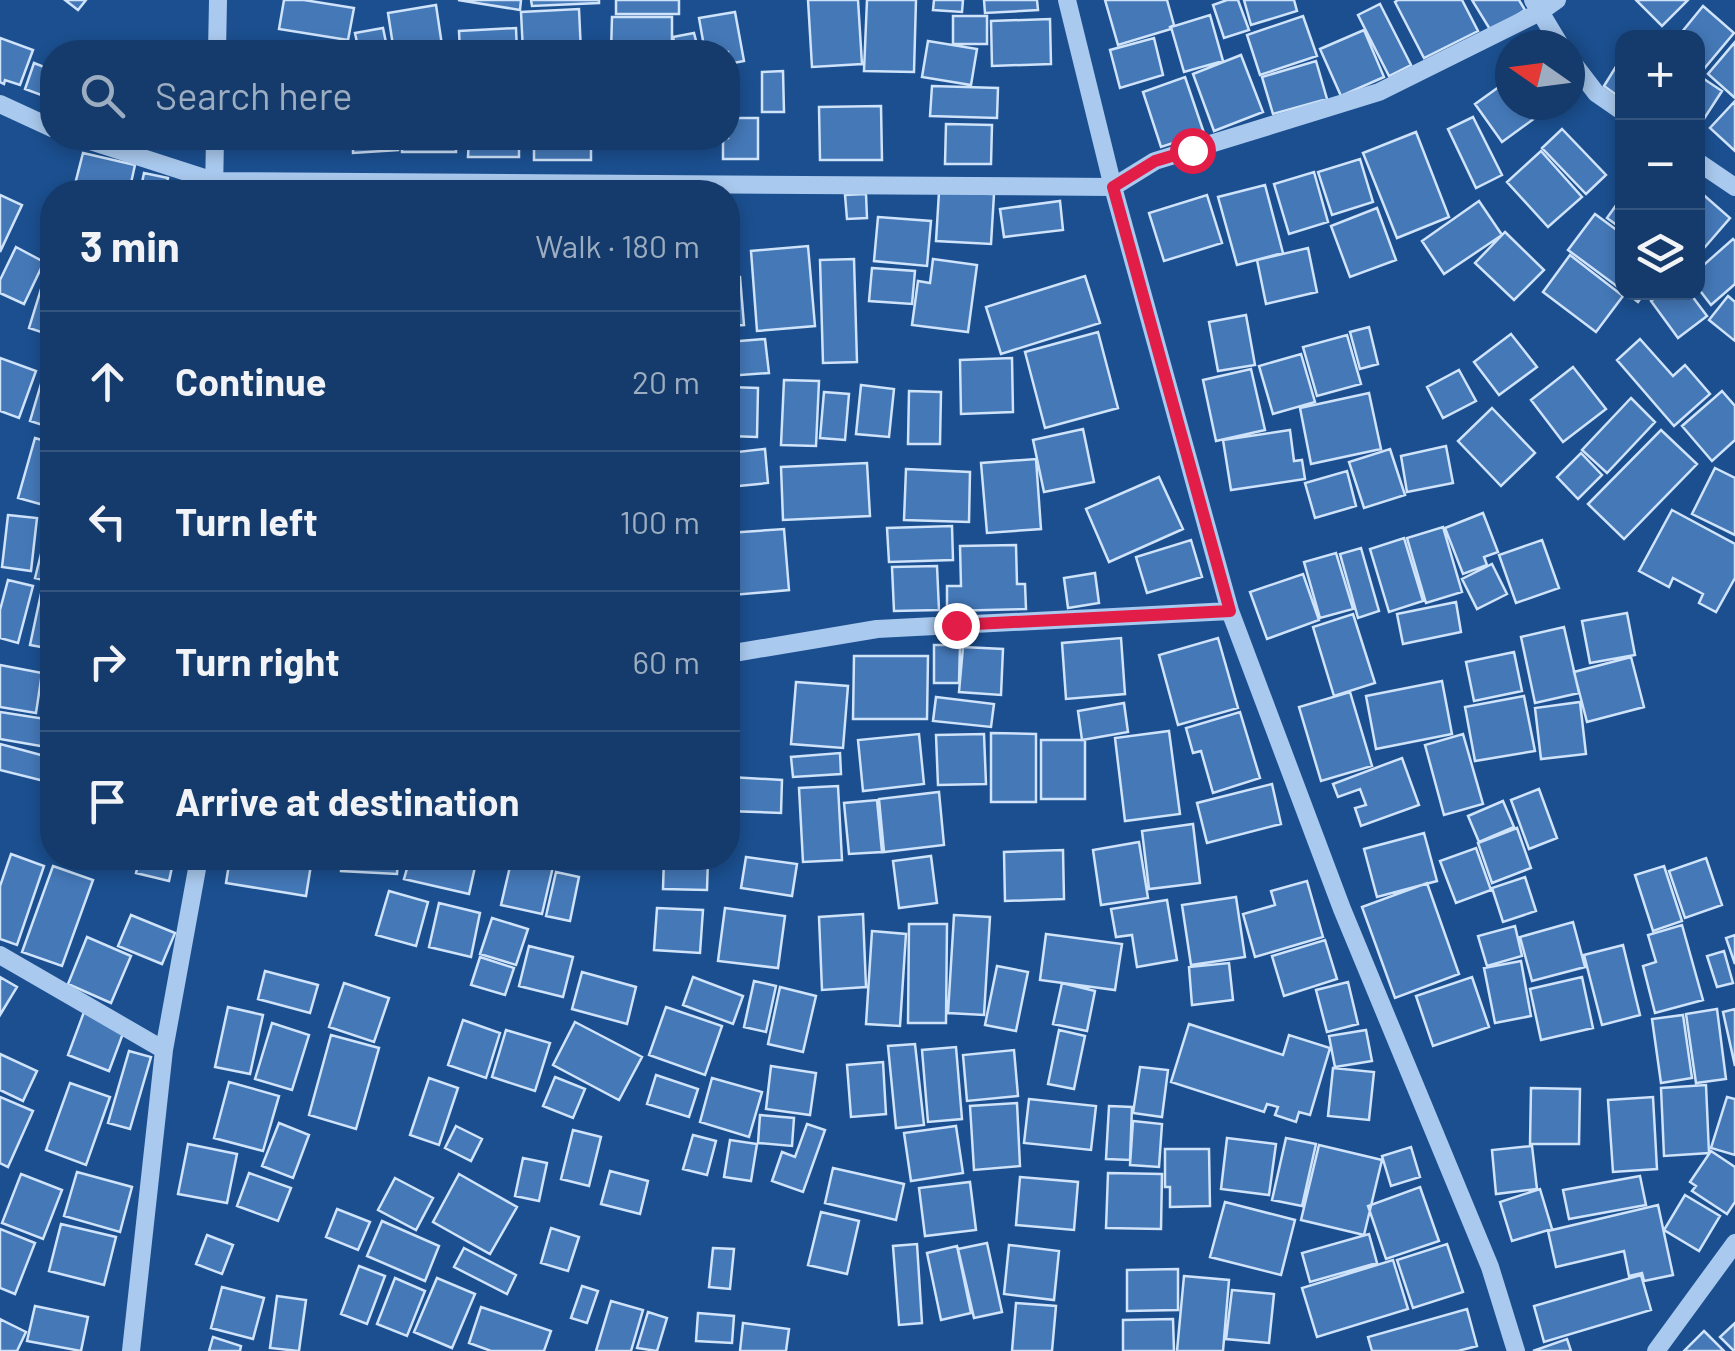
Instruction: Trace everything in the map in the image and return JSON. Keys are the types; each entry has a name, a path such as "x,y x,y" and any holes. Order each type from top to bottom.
{"street":[{"path":"217,40 218,0"},
{"path":"1067,0 1113,187 1230,611 1342,909 1490,1267 1516,1351"},
{"path":"740,187 1113,187 1155,161 1379,92 1537,6 1557,0"},
{"path":"1537,6 1551,30"},
{"path":"1585,79 1596,93 1615,106"},
{"path":"0,104 40,122"},
{"path":"114,150 195,180"},
{"path":"214,180 215,150"},
{"path":"1705,167 1735,188"},
{"path":"740,652 878,629 1230,611"},
{"path":"131,1351 164,1050 197,870"},
{"path":"0,955 164,1050"},
{"path":"1656,1351 1734,1248"}],"building":[{"path":"65,0 86,0 78,10"},
{"path":"284,0 354,8 348,40 279,29"},
{"path":"458,0 521,0 520,10"},
{"path":"531,0 599,0 599,3 532,6"},
{"path":"616,0 679,0 679,14 616,14"},
{"path":"808,0 858,0 862,64 812,67"},
{"path":"867,0 916,0 914,72 864,71"},
{"path":"934,0 963,0 962,12 933,10"},
{"path":"984,0 1037,0 1038,10 985,13"},
{"path":"1105,0 1167,0 1174,25 1118,45"},
{"path":"1238,0 1249,30 1224,38 1213,5"},
{"path":"1244,0 1294,0 1297,11 1251,25"},
{"path":"1462,0 1478,31 1424,58 1395,2"},
{"path":"1472,0 1519,0 1525,10 1491,31"},
{"path":"1636,0 1688,0 1662,26"},
{"path":"1380,4 1411,65 1389,76 1358,15"},
{"path":"436,5 441,40 392,40 388,13"},
{"path":"1703,6 1734,33 1705,68 1705,30 1684,30"},
{"path":"579,9 580,40 522,40 521,12"},
{"path":"735,12 744,61 740,62 740,40 703,40 699,18"},
{"path":"1210,15 1223,61 1184,72 1171,27"},
{"path":"953,16 987,16 987,44 953,44"},
{"path":"1303,16 1317,56 1260,75 1247,35"},
{"path":"612,17 672,17 672,40 611,40"},
{"path":"1050,19 1051,64 992,66 991,21"},
{"path":"383,28 386,40 356,40 355,33"},
{"path":"516,28 516,40 459,40 459,31"},
{"path":"1364,30 1384,77 1341,96 1320,49"},
{"path":"694,33 696,40 674,40 673,37"},
{"path":"0,38 33,50 20,85 0,82"},
{"path":"1154,38 1163,75 1120,88 1110,50"},
{"path":"928,41 977,49 971,85 922,77"},
{"path":"1735,42 1735,98 1708,74"},
{"path":"1241,55 1263,112 1214,131 1193,74"},
{"path":"1316,61 1327,99 1273,114 1262,77"},
{"path":"34,63 40,65 40,95 25,89"},
{"path":"1615,68 1615,94 1604,86"},
{"path":"783,71 784,112 762,112 762,72"},
{"path":"1185,77 1204,133 1161,147 1143,92"},
{"path":"1705,80 1722,91 1705,117"},
{"path":"932,86 998,88 997,118 930,116"},
{"path":"1495,90 1495,120 1532,120 1502,142 1475,104"},
{"path":"1735,101 1735,151 1710,128"},
{"path":"881,106 882,160 820,160 819,107"},
{"path":"1473,117 1502,175 1476,188 1448,129"},
{"path":"740,118 758,118 758,159 723,159 723,150 740,150"},
{"path":"946,124 992,125 991,164 945,164"},
{"path":"1562,129 1606,175 1586,194 1542,148"},
{"path":"1416,132 1449,217 1397,238 1363,153"},
{"path":"353,150 398,150 353,153"},
{"path":"402,150 456,150 456,152"},
{"path":"468,150 519,150 519,157 468,157"},
{"path":"534,150 591,150 591,160 534,160"},
{"path":"1541,151 1582,197 1548,227 1507,182"},
{"path":"83,153 135,165 132,180 76,180"},
{"path":"1360,159 1373,202 1332,215 1318,172"},
{"path":"1314,172 1328,222 1289,234 1274,184"},
{"path":"144,173 168,178 168,180 143,180"},
{"path":"1265,185 1283,253 1237,265 1218,197"},
{"path":"939,192 994,194 991,244 936,241"},
{"path":"866,194 867,218 847,219 845,195"},
{"path":"0,195 22,205 0,252"},
{"path":"1207,195 1222,243 1164,261 1149,213"},
{"path":"1705,196 1730,218 1705,247"},
{"path":"1060,201 1063,230 1004,237 1000,209"},
{"path":"1479,201 1502,235 1444,274 1422,241"},
{"path":"1615,207 1615,224 1607,218"},
{"path":"1377,208 1396,260 1350,277 1331,226"},
{"path":"1595,214 1615,229 1615,285 1568,250"},
{"path":"878,217 931,221 927,266 874,261"},
{"path":"1505,232 1544,270 1514,300 1475,263"},
{"path":"1735,241 1735,284 1711,305 1705,297 1705,264"},
{"path":"808,246 815,326 757,331 751,251"},
{"path":"16,247 40,260 40,270 24,304 0,293 0,280"},
{"path":"1308,248 1317,292 1266,304 1257,260"},
{"path":"1570,255 1615,290 1615,300 1620,300 1596,332 1543,292"},
{"path":"854,259 857,362 823,363 820,260"},
{"path":"933,259 977,265 968,332 912,325 918,281 930,283"},
{"path":"872,268 915,271 912,304 869,301"},
{"path":"1085,276 1100,323 1001,354 986,307"},
{"path":"740,277 744,325 740,325"},
{"path":"40,292 40,332 29,328"},
{"path":"1728,296 1735,302 1735,341 1709,320"},
{"path":"1695,300 1707,316 1678,338 1651,301"},
{"path":"1246,315 1255,365 1218,371 1209,322"},
{"path":"1369,327 1378,364 1360,369 1350,332"},
{"path":"1098,332 1118,408 1045,428 1025,352"},
{"path":"1511,334 1537,367 1499,395 1474,362"},
{"path":"1347,335 1361,384 1317,396 1303,347"},
{"path":"765,339 769,373 740,375 740,341"},
{"path":"1640,339 1673,376 1685,365 1710,394 1674,426 1617,360"},
{"path":"1301,354 1315,402 1273,414 1259,366"},
{"path":"0,358 36,371 19,418 0,411"},
{"path":"1012,358 1013,412 961,414 960,360"},
{"path":"1573,367 1606,409 1563,442 1531,400"},
{"path":"1251,369 1265,430 1216,441 1203,380"},
{"path":"1459,370 1476,401 1443,418 1427,387"},
{"path":"784,380 819,381 816,446 781,445"},
{"path":"861,385 894,389 889,437 856,434"},
{"path":"40,387 40,424 30,421"},
{"path":"740,387 758,388 757,437 740,436"},
{"path":"909,391 941,392 940,444 908,444"},
{"path":"1722,391 1735,406 1735,440 1712,461 1682,426"},
{"path":"824,392 849,394 845,440 820,438"},
{"path":"1369,393 1381,449 1311,464 1300,408"},
{"path":"1631,398 1655,422 1607,473 1582,450"},
{"path":"1492,408 1535,453 1501,486 1458,441"},
{"path":"1083,429 1094,482 1044,492 1033,440"},
{"path":"1290,430 1294,461 1302,460 1305,479 1231,490 1223,440"},
{"path":"1661,430 1697,464 1624,539 1588,504"},
{"path":"35,438 40,439 40,504 18,498"},
{"path":"1446,446 1453,483 1407,492 1401,456"},
{"path":"765,449 768,483 740,486 740,452"},
{"path":"1390,449 1405,495 1364,508 1349,462"},
{"path":"1581,453 1602,475 1578,499 1557,477"},
{"path":"1036,459 1041,529 987,533 981,463"},
{"path":"867,463 870,516 783,520 781,467"},
{"path":"1715,468 1735,478 1735,535 1692,514"},
{"path":"906,469 970,472 969,522 904,520"},
{"path":"1347,471 1356,506 1315,518 1305,483"},
{"path":"1159,477 1183,529 1109,562 1086,509"},
{"path":"1672,510 1735,544 1735,578 1716,612 1699,603 1703,594 1673,578 1669,587 1639,571"},
{"path":"1483,513 1498,552 1484,557 1487,565 1463,574 1445,528"},
{"path":"8,515 37,518 31,571 2,567"},
{"path":"952,526 953,560 889,562 887,528"},
{"path":"1443,527 1462,592 1426,603 1407,538"},
{"path":"784,529 789,590 740,594 740,532"},
{"path":"1404,538 1423,601 1389,612 1370,549"},
{"path":"1191,540 1202,577 1147,593 1136,557"},
{"path":"1542,540 1559,588 1516,603 1499,555"},
{"path":"1016,545 1017,584 1025,584 1026,609 947,611 947,586 961,586 960,546"},
{"path":"1361,548 1379,611 1358,618 1340,554"},
{"path":"1336,553 1353,609 1320,618 1304,562"},
{"path":"1492,564 1507,594 1477,609 1462,579"},
{"path":"937,566 939,610 894,611 892,567"},
{"path":"1095,573 1099,603 1068,608 1064,578"},
{"path":"1303,574 1319,620 1267,639 1250,592"},
{"path":"8,580 33,586 18,643 0,638 0,610"},
{"path":"40,598 40,647 30,645"},
{"path":"1456,602 1461,632 1403,644 1397,614"},
{"path":"1627,613 1635,655 1590,663 1582,621"},
{"path":"1353,614 1375,683 1334,696 1313,627"},
{"path":"1564,627 1579,693 1535,703 1521,637"},
{"path":"1121,638 1125,694 1066,699 1062,643"},
{"path":"1218,638 1238,708 1178,725 1159,655"},
{"path":"934,645 960,645 959,683 934,683"},
{"path":"963,647 1003,649 1001,695 959,692"},
{"path":"1514,652 1522,691 1474,701 1466,662"},
{"path":"854,656 928,656 927,719 853,719"},
{"path":"1631,657 1644,707 1587,722 1574,672"},
{"path":"0,665 40,673 36,713 0,707"},
{"path":"1442,681 1452,734 1376,749 1366,696"},
{"path":"796,682 848,686 843,748 791,744"},
{"path":"1350,692 1372,766 1321,781 1299,707"},
{"path":"1524,696 1535,751 1475,761 1465,707"},
{"path":"936,697 994,704 991,727 933,721"},
{"path":"1580,702 1586,754 1541,759 1535,708"},
{"path":"1124,703 1128,732 1082,740 1078,711"},
{"path":"0,712 40,718 40,746 0,739"},
{"path":"1240,712 1260,778 1213,793 1201,751 1193,753 1186,728"},
{"path":"1169,731 1180,814 1125,821 1115,738"},
{"path":"991,733 1036,734 1036,802 991,802"},
{"path":"919,734 924,784 863,791 858,740"},
{"path":"984,734 986,784 938,785 936,735"},
{"path":"1463,734 1483,804 1444,815 1425,745"},
{"path":"1041,740 1085,740 1085,799 1041,799"},
{"path":"0,744 40,755 40,780 0,770"},
{"path":"840,753 841,774 793,777 791,757"},
{"path":"1402,758 1419,805 1361,826 1355,808 1366,805 1360,789 1338,797 1333,784"},
{"path":"740,778 782,780 781,813 740,811"},
{"path":"1272,784 1281,824 1207,843 1197,803"},
{"path":"838,786 842,860 803,862 799,788"},
{"path":"1539,789 1557,838 1529,849 1511,800"},
{"path":"939,792 944,845 884,852 879,799"},
{"path":"877,800 882,852 849,854 844,803"},
{"path":"1503,801 1514,827 1479,842 1468,816"},
{"path":"1193,824 1200,883 1149,889 1142,831"},
{"path":"1517,828 1531,868 1492,883 1478,843"},
{"path":"1424,833 1437,881 1377,897 1364,849"},
{"path":"1139,842 1148,898 1101,905 1093,850"},
{"path":"1476,848 1491,890 1456,903 1440,861"},
{"path":"1063,850 1064,899 1005,901 1004,852"},
{"path":"11,854 40,865 43,870 17,945 0,939 0,886"},
{"path":"931,856 937,903 899,908 893,861"},
{"path":"746,857 797,864 792,896 741,888"},
{"path":"1706,858 1722,905 1685,918 1669,871"},
{"path":"1664,866 1682,921 1653,931 1635,875"},
{"path":"52,870 64,870 93,880 62,966 22,952"},
{"path":"137,870 171,870 169,881 136,873"},
{"path":"228,870 310,870 306,896 226,883"},
{"path":"341,870 397,870 397,874"},
{"path":"407,870 474,870 469,894 404,879"},
{"path":"509,870 552,870 542,914 501,905"},
{"path":"664,870 708,870 707,890 663,889"},
{"path":"556,872 579,877 570,921 546,916"},
{"path":"1525,877 1536,911 1503,922 1492,888"},
{"path":"1307,881 1323,937 1255,957 1243,914 1275,905 1271,891"},
{"path":"1427,883 1459,974 1395,998 1362,907"},
{"path":"389,891 428,902 416,946 376,935"},
{"path":"1236,897 1245,957 1191,965 1182,905"},
{"path":"1167,900 1177,960 1137,967 1132,935 1116,937 1111,909"},
{"path":"439,903 480,913 471,957 429,947"},
{"path":"657,908 703,910 700,953 654,950"},
{"path":"725,908 785,916 778,968 718,961"},
{"path":"863,914 866,987 822,990 819,917"},
{"path":"131,915 175,933 162,964 118,946"},
{"path":"954,915 990,917 984,1015 948,1013"},
{"path":"492,918 528,929 516,965 480,954"},
{"path":"1573,922 1585,967 1532,981 1520,937"},
{"path":"909,924 947,924 946,1023 908,1023"},
{"path":"1682,925 1703,1000 1655,1013 1643,966 1656,962 1648,935"},
{"path":"1515,926 1522,956 1487,966 1478,936"},
{"path":"872,931 906,934 900,1026 866,1024"},
{"path":"1046,934 1122,944 1115,990 1040,980"},
{"path":"1735,935 1735,964 1726,938"},
{"path":"87,937 131,956 111,1003 68,984"},
{"path":"1325,940 1337,979 1284,996 1272,956"},
{"path":"1623,945 1640,1015 1602,1025 1584,955"},
{"path":"529,946 573,957 563,997 519,986"},
{"path":"1724,951 1733,983 1717,987 1707,956"},
{"path":"480,957 514,968 505,995 471,985"},
{"path":"1521,961 1531,1016 1495,1023 1484,968"},
{"path":"1229,963 1233,1000 1192,1005 1189,967"},
{"path":"997,966 1028,972 1016,1031 985,1025"},
{"path":"265,971 318,985 310,1013 258,999"},
{"path":"582,972 636,987 627,1024 572,1009"},
{"path":"0,977 17,987 0,1015"},
{"path":"693,977 743,996 733,1024 683,1005"},
{"path":"1472,977 1489,1027 1433,1046 1416,996"},
{"path":"1582,977 1593,1028 1541,1040 1530,989"},
{"path":"754,981 776,986 766,1032 744,1027"},
{"path":"1348,982 1358,1024 1327,1032 1316,990"},
{"path":"344,983 389,998 374,1042 329,1027"},
{"path":"1062,983 1095,991 1087,1031 1053,1024"},
{"path":"780,987 816,996 803,1052 768,1044"},
{"path":"228,1007 263,1015 250,1074 215,1067"},
{"path":"666,1007 722,1026 705,1075 649,1055"},
{"path":"1717,1009 1726,1079 1696,1083 1686,1014"},
{"path":"1735,1009 1735,1066 1723,1012"},
{"path":"84,1012 125,1028 109,1071 68,1055"},
{"path":"1683,1015 1692,1078 1661,1083 1652,1019"},
{"path":"463,1020 500,1033 486,1078 448,1065"},
{"path":"575,1022 642,1057 619,1100 553,1065"},
{"path":"272,1023 309,1035 292,1090 255,1079"},
{"path":"1189,1024 1283,1055 1289,1035 1330,1048 1310,1115 1299,1112 1296,1122 1275,1115 1278,1107 1267,1104 1264,1112 1171,1082"},
{"path":"506,1030 550,1043 535,1091 492,1077"},
{"path":"1059,1030 1085,1036 1074,1089 1048,1084"},
{"path":"1366,1030 1372,1061 1335,1067 1329,1036"},
{"path":"331,1035 379,1048 356,1129 309,1115"},
{"path":"915,1044 924,1125 896,1128 888,1046"},
{"path":"956,1047 962,1119 928,1122 922,1050"},
{"path":"1014,1050 1018,1096 967,1101 963,1055"},
{"path":"129,1051 151,1057 130,1129 108,1123"},
{"path":"0,1054 37,1071 23,1101 0,1090"},
{"path":"883,1062 886,1114 851,1117 847,1065"},
{"path":"771,1066 816,1073 810,1115 766,1109"},
{"path":"1140,1067 1168,1070 1162,1117 1133,1113"},
{"path":"1333,1068 1374,1072 1369,1120 1328,1116"},
{"path":"656,1075 698,1089 689,1117 647,1104"},
{"path":"555,1077 585,1089 573,1118 543,1106"},
{"path":"429,1078 458,1088 439,1145 410,1135"},
{"path":"712,1078 762,1092 749,1137 700,1122"},
{"path":"229,1082 279,1096 263,1151 214,1138"},
{"path":"70,1083 110,1097 86,1165 46,1150"},
{"path":"1706,1085 1709,1153 1664,1156 1661,1088"},
{"path":"1531,1088 1580,1089 1579,1144 1530,1144"},
{"path":"0,1097 33,1111 8,1167 0,1163"},
{"path":"1653,1097 1657,1169 1613,1172 1608,1100"},
{"path":"1727,1097 1735,1099 1735,1155 1711,1148"},
{"path":"1029,1099 1096,1106 1091,1150 1024,1143"},
{"path":"1017,1103 1020,1166 974,1170 970,1106"},
{"path":"1109,1106 1132,1107 1130,1160 1106,1159"},
{"path":"760,1115 794,1118 792,1146 758,1143"},
{"path":"1133,1121 1162,1124 1159,1167 1130,1165"},
{"path":"279,1123 309,1135 293,1178 262,1166"},
{"path":"807,1124 825,1130 803,1192 772,1181 782,1152 795,1157"},
{"path":"456,1126 482,1139 471,1161 445,1148"},
{"path":"956,1126 963,1173 911,1181 904,1133"},
{"path":"573,1130 601,1137 589,1186 561,1179"},
{"path":"693,1135 716,1141 707,1175 683,1169"},
{"path":"1227,1138 1276,1144 1269,1195 1221,1189"},
{"path":"1286,1138 1316,1144 1302,1206 1272,1200"},
{"path":"730,1140 757,1144 751,1181 724,1177"},
{"path":"188,1144 237,1154 227,1203 178,1194"},
{"path":"1319,1145 1382,1160 1364,1235 1301,1220"},
{"path":"1532,1146 1537,1189 1496,1194 1492,1150"},
{"path":"1411,1147 1420,1177 1391,1186 1382,1156"},
{"path":"1165,1149 1209,1149 1210,1206 1170,1207 1170,1187 1165,1187"},
{"path":"1711,1151 1735,1167 1735,1202 1727,1214 1692,1191 1696,1186 1690,1182"},
{"path":"523,1158 547,1163 539,1201 515,1196"},
{"path":"833,1168 904,1184 896,1220 825,1203"},
{"path":"610,1171 648,1181 640,1214 601,1204"},
{"path":"77,1172 132,1187 120,1232 64,1216"},
{"path":"249,1173 291,1188 278,1221 237,1206"},
{"path":"1108,1173 1162,1174 1161,1229 1106,1228"},
{"path":"21,1174 62,1190 43,1239 2,1223"},
{"path":"459,1174 517,1207 490,1254 433,1222"},
{"path":"1640,1176 1646,1205 1569,1219 1563,1190"},
{"path":"1020,1177 1078,1182 1074,1230 1016,1225"},
{"path":"395,1178 433,1198 416,1230 378,1210"},
{"path":"970,1182 976,1230 925,1236 919,1188"},
{"path":"1420,1187 1439,1241 1386,1259 1368,1206"},
{"path":"1540,1189 1552,1229 1512,1241 1500,1202"},
{"path":"1685,1195 1720,1216 1699,1251 1664,1230"},
{"path":"1225,1202 1295,1220 1281,1275 1210,1257"},
{"path":"1658,1205 1673,1275 1644,1281 1642,1273 1629,1276 1624,1251 1556,1267 1548,1231"},
{"path":"337,1209 370,1222 358,1250 326,1237"},
{"path":"821,1212 859,1221 847,1274 808,1265"},
{"path":"382,1221 439,1246 425,1281 367,1256"},
{"path":"61,1224 116,1237 104,1285 49,1271"},
{"path":"551,1228 579,1237 568,1271 541,1263"},
{"path":"0,1229 35,1243 15,1294 0,1288"},
{"path":"1369,1234 1377,1263 1310,1282 1302,1253"},
{"path":"207,1235 233,1245 222,1274 196,1264"},
{"path":"987,1243 1002,1312 974,1318 958,1249"},
{"path":"917,1244 922,1323 899,1325 893,1246"},
{"path":"1447,1244 1463,1292 1413,1308 1397,1260"},
{"path":"1009,1245 1059,1251 1054,1300 1004,1294"},
{"path":"957,1246 971,1313 941,1320 927,1253"},
{"path":"464,1248 516,1275 507,1294 454,1267"},
{"path":"713,1248 734,1249 730,1289 709,1287"},
{"path":"1393,1260 1408,1309 1317,1337 1302,1288"},
{"path":"359,1266 385,1276 367,1324 341,1314"},
{"path":"1178,1269 1178,1310 1127,1311 1127,1270"},
{"path":"1641,1275 1651,1310 1544,1342 1534,1306"},
{"path":"1184,1276 1229,1280 1223,1351 1177,1351"},
{"path":"395,1278 425,1291 407,1336 377,1324"},
{"path":"437,1278 475,1294 452,1348 414,1332"},
{"path":"582,1286 598,1291 587,1323 571,1318"},
{"path":"222,1287 264,1298 253,1339 211,1328"},
{"path":"1232,1290 1274,1294 1269,1343 1226,1339"},
{"path":"277,1296 306,1300 299,1351 270,1348"},
{"path":"611,1301 643,1310 631,1351 596,1351"},
{"path":"1016,1303 1056,1306 1052,1351 1012,1351"},
{"path":"35,1306 88,1317 81,1351 27,1341"},
{"path":"481,1307 551,1331 544,1351 491,1351 469,1343"},
{"path":"1467,1309 1477,1346 1458,1351 1372,1351 1368,1337"},
{"path":"648,1312 667,1318 657,1351 637,1348"},
{"path":"698,1313 734,1316 732,1343 696,1341"},
{"path":"0,1319 26,1332 17,1351 0,1351"},
{"path":"1173,1319 1174,1351 1123,1351 1123,1320"},
{"path":"743,1323 789,1329 786,1351 740,1351"},
{"path":"1735,1323 1735,1351 1734,1351 1720,1337"},
{"path":"1704,1331 1724,1351 1684,1351"},
{"path":"213,1337 241,1346 240,1351 209,1351"},
{"path":"1567,1339 1571,1351 1533,1351"}],"route":[{"path":"956,625 1230,611 1113,187 1155,161 1192,150"}]}
